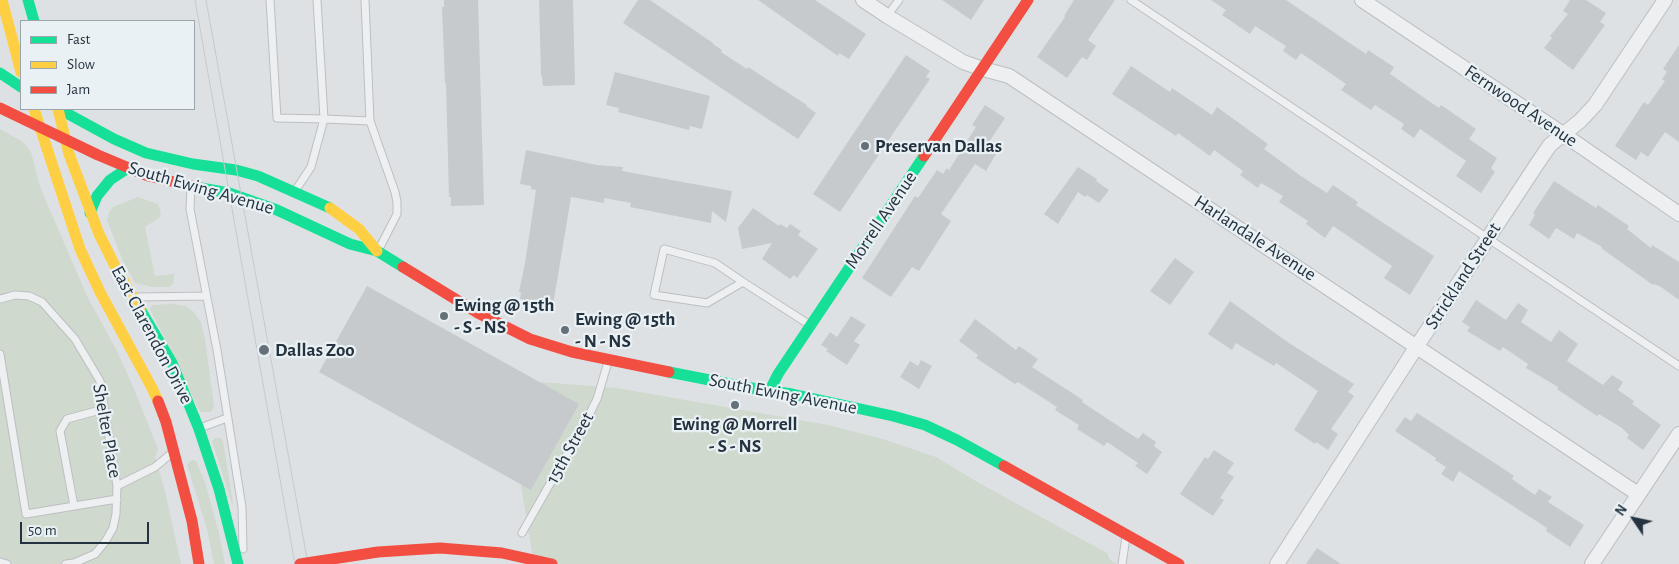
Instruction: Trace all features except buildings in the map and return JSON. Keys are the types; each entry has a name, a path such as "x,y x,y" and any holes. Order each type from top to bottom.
{"street":[{"path":"2,0 20,68"},
{"path":"28,0 34,20"},
{"name":"Harlandale Avenue","path":"863,0 963,62 1009,76 1638,494"},
{"name":"Morrell Avenue","path":"770,390 778,374 1028,0"},
{"name":"Fernwood Avenue","path":"1362,0 1679,214"},
{"name":"Strickland Street","path":"1277,564 1417,346 1550,145 1580,121 1595,105 1665,0"},
{"path":"0,73 20,86"},
{"name":"South Ewing Avenue","path":"0,108 40,129 148,176 192,175 236,170 258,176 329,208 359,229 377,251"},
{"name":"East Clarendon Drive","path":"34,110 80,249 100,292 152,388 166,422 192,521 199,564"},
{"name":"East Clarendon Drive","path":"58,110 71,160 90,213 116,268 172,364 199,429 216,481 238,564"},
{"name":"South Ewing Avenue","path":"60,110 229,193 277,210 350,244 377,251 478,313 530,339 572,352 745,387 770,390 893,416 925,426 965,444 1179,564"},
{"path":"90,213 97,196 110,180 128,168"},
{"path":"174,452 199,429"},
{"path":"1592,564 1679,434"},
{"path":"300,564 378,552 440,548 502,553 552,564"}],"lane":[{"path":"270,0 277,118 370,121"},
{"path":"294,192 311,167 324,119 317,0"},
{"path":"364,0 370,121 397,202 397,214 377,251"},
{"path":"887,16 899,0"},
{"path":"1131,0 1679,366"},
{"path":"192,175 190,209 242,507 243,564"},
{"path":"743,282 706,303 654,295 664,248 715,263 810,326"},
{"name":"Shelter Place","path":"0,300 15,295 29,296 42,302 75,339 100,381 117,486 113,528 95,554 74,563 66,564"},
{"path":"133,298 206,296"},
{"path":"0,354 26,514 117,498"},
{"name":"15th Street","path":"522,533 597,399 608,359"},
{"path":"74,506 60,431 67,419 104,409"},
{"path":"199,429 226,418"},
{"path":"117,486 155,467 174,452"},
{"path":"1122,564 1126,535"},
{"path":"0,562 7,564"}],"shaded area":[{"path":"0,129 23,142 31,152 40,187 87,296 117,351 135,391 158,449 155,457 165,491 181,564 0,564"},
{"path":"138,197 158,204 161,214 159,218 145,227 155,276 174,274 173,284 169,287 152,287 135,283 123,261 107,220 109,212 113,207"},
{"path":"172,304 186,306 194,312 201,323 205,339 214,407 211,412 200,412 150,309 152,305"},
{"path":"503,379 617,388 828,425 883,439 936,457 979,483 1107,553 1110,560 1117,564 534,564"},
{"path":"215,438 221,438 223,441 232,504 212,441"},
{"path":"193,460 196,461 205,482 219,533 225,564 214,564 207,529 187,465"}],"tram line":[{"path":"195,0 295,564"},
{"path":"206,0 308,564"}],"traffic: fast":[{"path":"28,0 34,20"},
{"path":"0,73 20,86"},
{"path":"61,110 114,139 146,153 258,176 330,208"},
{"path":"770,390 778,374 924,156"},
{"path":"90,213 97,196 110,180 128,168"},
{"path":"201,188 229,193 277,210 350,244 377,251 403,267"},
{"path":"140,309 172,363 199,429 219,489 238,564"},
{"path":"669,372 792,394 893,416 925,425 1004,466"}],"traffic: slow":[{"path":"2,0 20,68"},
{"path":"34,110 80,249 100,292 158,401"},
{"path":"58,110 69,154 99,234 140,309"},
{"path":"330,208 359,229 377,251"}],"traffic: jam":[{"path":"924,156 1028,0"},
{"path":"0,108 98,155 148,176 201,188"},
{"path":"403,267 478,313 530,339 572,352 669,372"},
{"path":"158,401 166,422 192,521 199,564"},
{"path":"1004,466 1179,564"},
{"path":"300,564 378,552 440,548 502,553 552,564"}],"place":[{"name":"Preservan Dallas","path":"865,146"},
{"name":"Ewing @ 15th - S - NS","path":"444,316"},
{"name":"Ewing @ 15th - N - NS","path":"565,330"},
{"name":"Dallas Zoo","path":"264,350"},
{"name":"Ewing @ Morrell - S - NS","path":"735,405"}]}
